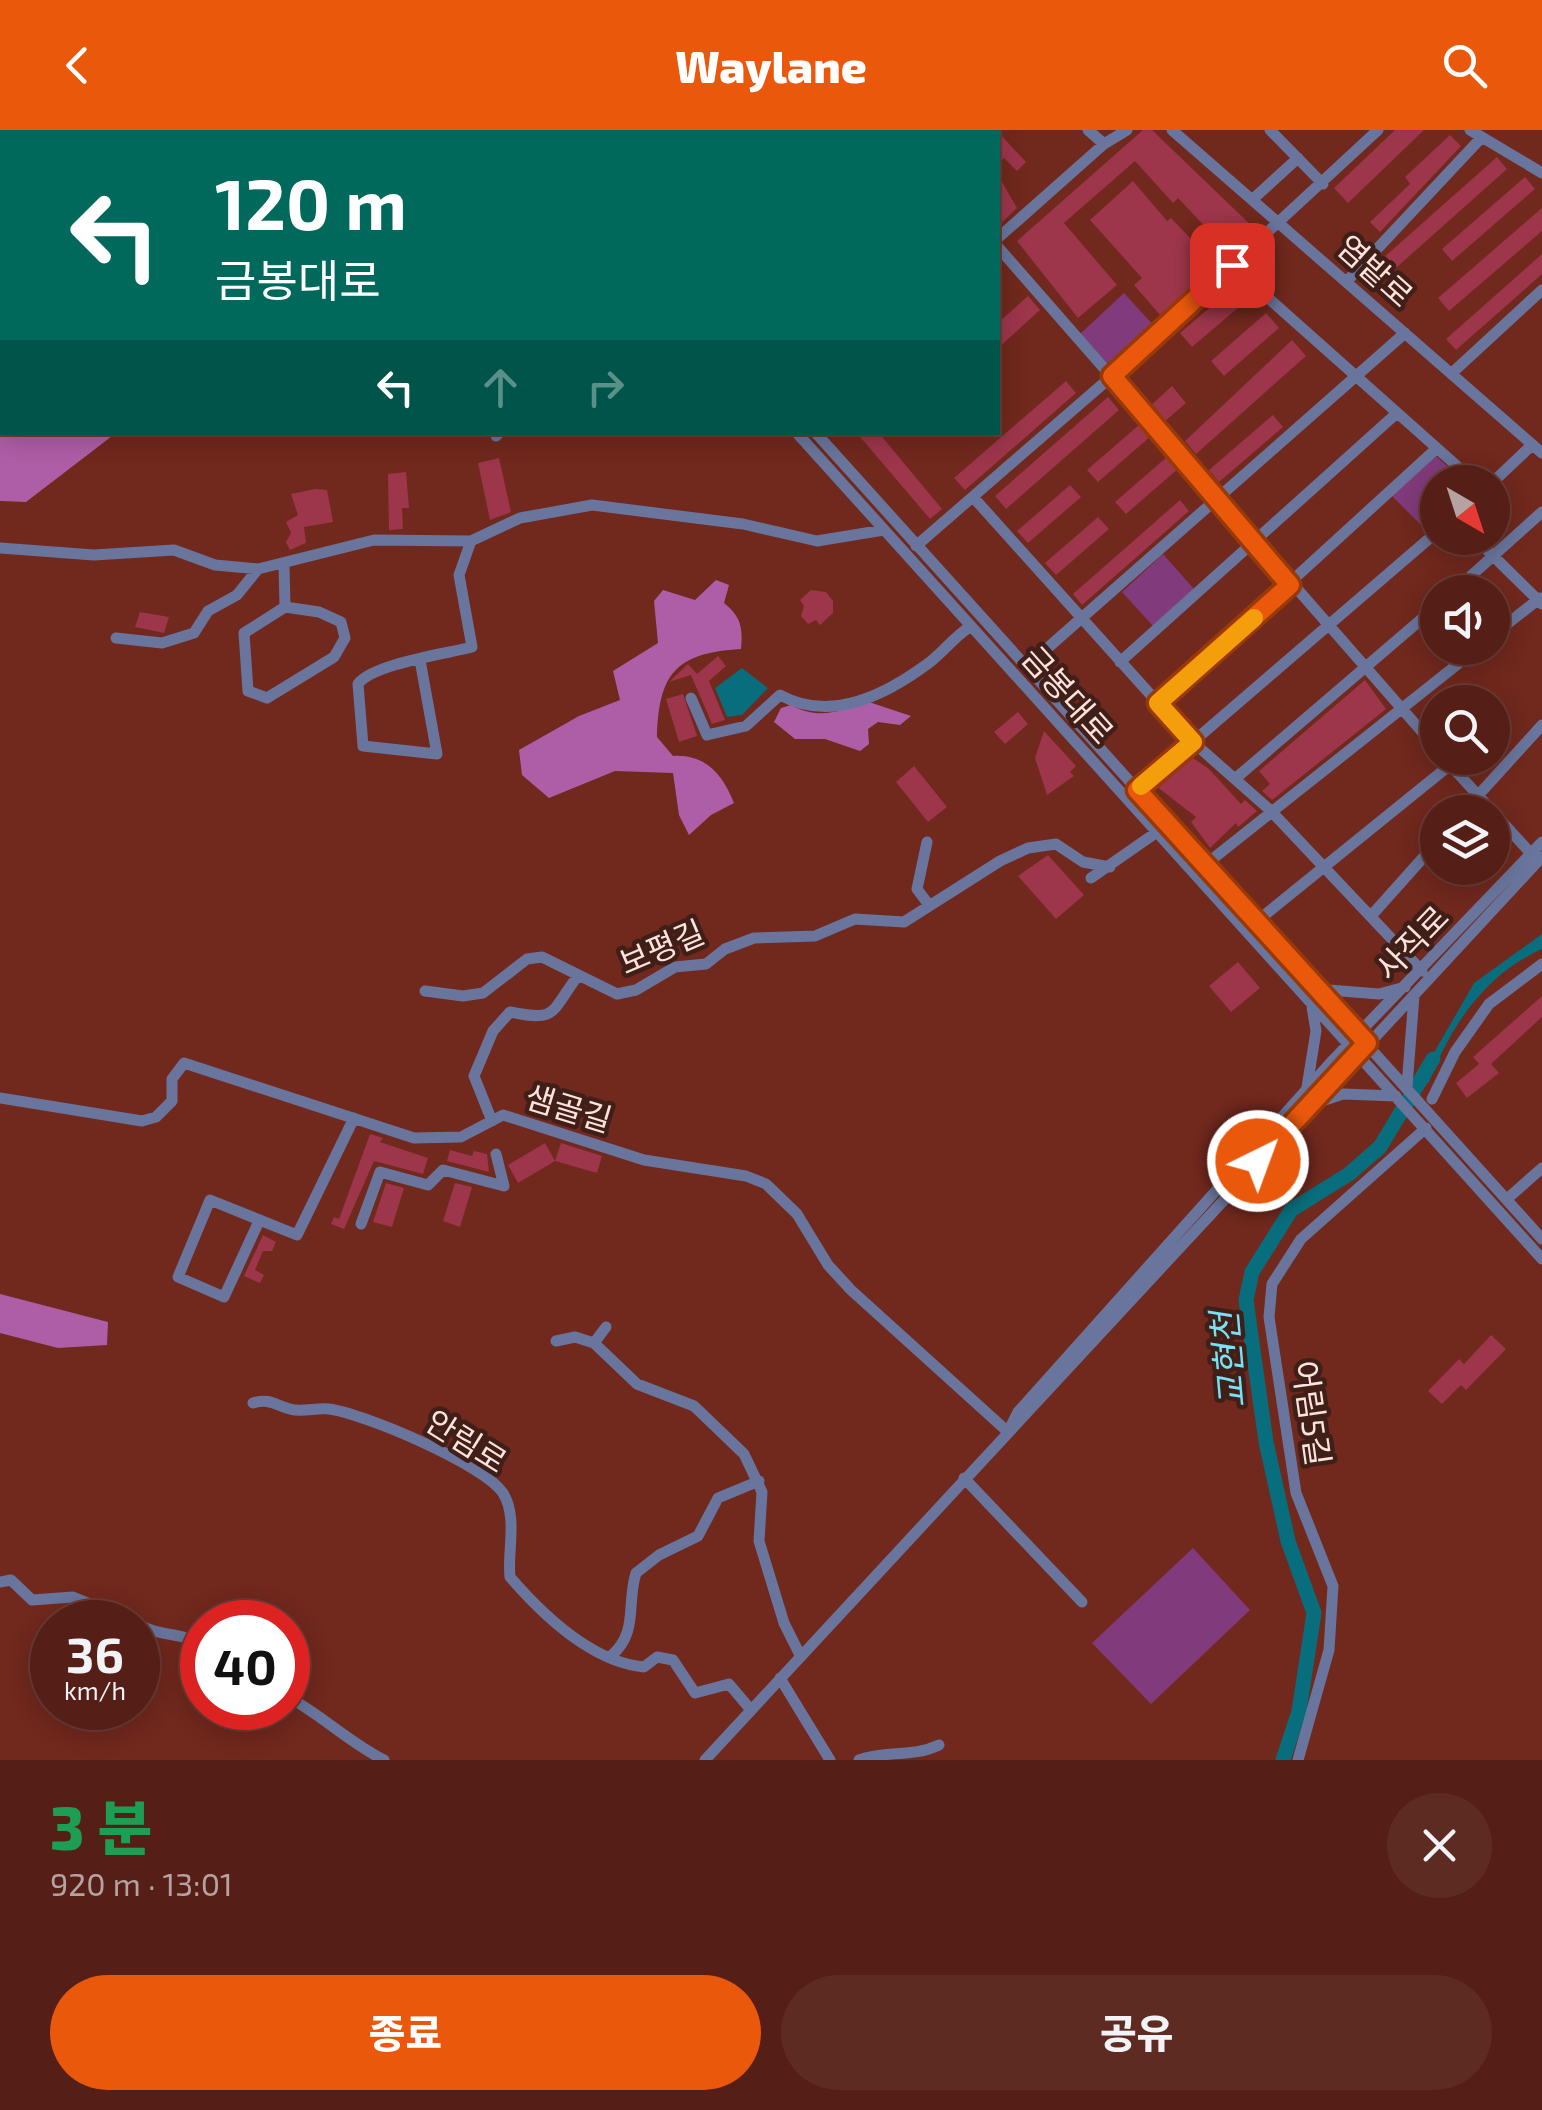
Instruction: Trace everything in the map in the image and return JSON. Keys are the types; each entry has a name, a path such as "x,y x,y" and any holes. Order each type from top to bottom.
{"street":[{"path":"1088,130 1104,144"},
{"path":"1000,236 1104,144 1127,130"},
{"name":"염밭로","path":"1172,130 1537,449"},
{"path":"916,546 1112,376 1378,130"},
{"path":"1277,132 1323,184"},
{"path":"1348,280 1476,134 1542,173"},
{"path":"1252,199 1298,158"},
{"path":"1000,249 1420,731"},
{"path":"1232,265 1455,465"},
{"path":"1452,374 1542,290"},
{"path":"1026,667 1405,334"},
{"path":"1120,662 1397,413"},
{"name":"금봉대로","path":"799,435 1542,1259"},
{"name":"금봉대로","path":"818,435 1542,1239"},
{"path":"1158,703 1436,449"},
{"path":"1510,469 1537,449"},
{"path":"973,497 1193,742 1326,866 1422,971"},
{"path":"0,548 94,554 174,550 214,566 258,569 374,540 472,541 520,518 592,505 743,524 816,541 884,530"},
{"path":"1473,575 1542,512"},
{"path":"420,660 437,754 363,746 358,684 365,676 420,660 472,648 459,575 472,541"},
{"path":"1137,790 1420,546"},
{"path":"1491,555 1540,600 1510,622"},
{"path":"284,564 285,607"},
{"path":"116,638 162,643 194,632 208,611 238,595 258,569"},
{"path":"285,607 319,612 341,622 345,638 334,657 267,698 248,691 244,634 285,607"},
{"path":"1236,778 1420,620"},
{"path":"691,698 708,735 746,726 780,696 802,707 828,710 895,685 971,626"},
{"path":"1205,865 1456,665"},
{"path":"1479,795 1542,725"},
{"path":"1256,922 1431,775"},
{"path":"1459,775 1477,795"},
{"path":"1510,829 1537,857"},
{"path":"1091,878 1157,832"},
{"path":"927,842 916,889 929,905"},
{"name":"사직로","path":"1362,1039 1537,857 1542,842"},
{"name":"보평길","path":"424,991 462,996 483,992 527,959 542,957 617,994 636,990 675,967 706,964 725,949 754,938 815,936 854,920 904,922 1028,848 1056,844 1082,862 1110,868"},
{"name":"사직로","path":"1412,990 1422,971 1537,857"},
{"path":"1371,916 1420,861"},
{"path":"1432,1099 1455,1052 1489,1004 1542,964"},
{"path":"492,1121 474,1076 493,1031 510,1012 536,1019 547,1016 577,977"},
{"path":"1316,989 1378,994 1412,990 1407,1086"},
{"path":"1307,1099 1316,1030 1311,1003"},
{"path":"705,1760 1008,1432 1018,1412 1362,1039"},
{"name":"샘골길","path":"0,1098 142,1121 156,1117 172,1100 172,1079 184,1063 414,1138 461,1137 503,1116 644,1160 746,1176 766,1184 797,1214 828,1265 850,1290 1008,1432"},
{"path":"1307,1099 1343,1094 1396,1096"},
{"path":"259,1221 224,1297 178,1277 176,1272 210,1200 259,1221 294,1236 300,1233 354,1118"},
{"name":"어림5길","path":"1298,1760 1329,1650 1333,1586 1296,1493 1269,1317 1272,1284 1301,1239 1426,1128"},
{"path":"362,1224 380,1172 428,1185 442,1170 504,1186 496,1154"},
{"path":"1507,1199 1542,1168"},
{"path":"594,1343 606,1327"},
{"path":"556,1341 574,1337 594,1343 637,1384 694,1406 744,1454 760,1481 759,1541 784,1623 800,1655"},
{"name":"안림로","path":"254,1404 268,1400 289,1409 326,1408 396,1430 492,1483 505,1496 508,1510 513,1552 510,1577 542,1615 639,1668 657,1658 673,1660 695,1693 729,1684 751,1710"},
{"path":"964,1478 1082,1602"},
{"path":"611,1656 623,1644 630,1624 636,1574 659,1555 698,1536 712,1506 724,1492 760,1481"},
{"path":"0,1582 11,1580 32,1600 80,1600"},
{"path":"780,1678 830,1760"},
{"path":"310,1708 337,1735 384,1760"},
{"path":"859,1760 874,1754 913,1755 939,1745"}],"shaded area":[{"path":"1124,293 1155,327 1111,368 1080,334"},
{"path":"0,435 113,435 26,502 0,501"},
{"path":"1436,456 1446,465 1426,465"},
{"path":"1420,471 1420,524 1392,496"},
{"path":"1163,554 1194,589 1153,626 1122,592"},
{"path":"716,580 729,585 724,603 740,623 741,649 700,656 675,671 662,697 657,737 673,756 695,759 712,768 734,803 711,815 689,835 679,815 673,773 615,771 549,798 522,775 519,750 579,716 620,700 613,671 658,643 654,601 663,590 695,600"},
{"path":"866,701 911,716 900,725 878,722 868,729 869,744 860,751 825,739 795,739 774,722 781,708 791,705 829,713"},
{"path":"0,1294 108,1322 107,1345 58,1348 0,1333"},
{"path":"1193,1548 1250,1610 1151,1704 1092,1643"}],"water":[{"path":"742,668 768,688 742,715 727,717 715,688"},
{"path":"1542,934 1542,949 1503,973 1472,1005 1447,1042 1428,1084 1424,1070 1474,983"}],"building":[{"path":"1143,130 1152,130 1256,230 1231,254 1178,198 1173,203 1135,161 1064,223 1117,285 1078,318 1017,241"},
{"path":"1395,130 1424,130 1348,203 1334,188"},
{"path":"1000,134 1026,162 1017,171 1004,158 1000,162"},
{"path":"1450,135 1461,146 1380,232 1370,222 1410,184 1405,177"},
{"path":"1497,157 1507,169 1379,283 1368,272 1373,267"},
{"path":"1525,177 1535,189 1452,261 1442,249"},
{"path":"1000,178 1017,208 1000,224"},
{"path":"1133,181 1167,221 1171,218 1217,266 1160,315 1134,285 1142,278 1090,220"},
{"path":"1542,208 1542,231 1449,311 1438,298"},
{"path":"1542,254 1542,274 1456,350 1446,339"},
{"path":"1234,287 1246,301 1192,347 1180,333"},
{"path":"1028,296 1040,310 1000,346 1000,321"},
{"path":"1266,313 1279,328 1224,376 1211,361"},
{"path":"1292,340 1306,356 1196,454 1185,441"},
{"path":"1066,381 1076,393 965,490 954,478"},
{"path":"1172,386 1186,403 1164,422 1150,406"},
{"path":"1108,397 1119,410 1006,509 995,496"},
{"path":"1273,415 1283,427 1219,482 1209,470"},
{"path":"1140,424 1151,436 1098,482 1087,470"},
{"path":"859,435 880,435 942,509 930,519"},
{"path":"1168,456 1179,468 1126,514 1115,502"},
{"path":"499,458 511,512 490,520 478,463"},
{"path":"406,472 409,508 402,508 403,529 389,530 388,474"},
{"path":"1070,485 1081,497 1028,543 1017,531"},
{"path":"327,490 333,522 304,527 306,543 290,550 286,542 291,533 286,522 298,515 291,494"},
{"path":"1180,500 1189,511 1082,605 1073,594"},
{"path":"1098,517 1109,529 1056,575 1045,563"},
{"path":"811,590 826,592 833,601 833,613 820,625 816,620 808,624 801,616 804,606 800,600"},
{"path":"140,612 169,617 164,633 135,627"},
{"path":"718,656 726,666 709,681 725,720 712,724 691,675 669,682 688,664 697,674"},
{"path":"1365,680 1386,709 1272,800 1262,791 1270,784 1259,771"},
{"path":"683,694 697,736 679,742 666,699"},
{"path":"1018,712 1028,724 1005,744 994,732"},
{"path":"1044,731 1076,766 1070,772 1074,776 1047,795 1035,758"},
{"path":"1190,756 1209,769 1241,804 1245,800 1257,811 1238,827 1236,823 1210,848 1191,822 1196,817 1156,786"},
{"path":"914,766 947,807 928,822 896,782"},
{"path":"1048,855 1084,895 1056,919 1018,876"},
{"path":"1238,962 1260,988 1231,1012 1209,986"},
{"path":"1542,996 1542,1017 1491,1064 1499,1073 1467,1098 1456,1083 1479,1064 1473,1057"},
{"path":"370,1134 383,1138 380,1142 428,1158 423,1174 374,1161 344,1229 331,1224 334,1217 339,1219"},
{"path":"545,1143 555,1161 518,1183 508,1165"},
{"path":"561,1143 602,1156 597,1173 555,1161"},
{"path":"450,1150 472,1156 474,1151 487,1154 489,1172 447,1161"},
{"path":"386,1183 404,1188 392,1227 373,1222"},
{"path":"455,1183 472,1187 460,1227 443,1221"},
{"path":"263,1235 276,1242 272,1251 263,1251 255,1270 264,1275 260,1283 244,1276"},
{"path":"1491,1335 1506,1349 1466,1390 1461,1385 1442,1404 1428,1391 1459,1359 1464,1364"}],"waterway":[{"name":"교현천","path":"1283,1760 1299,1711 1314,1613 1288,1541 1266,1442 1246,1300 1252,1272 1291,1210 1349,1174 1380,1147 1433,1059"}],"slow traffic":[{"path":"1141,786 1193,742 1158,703 1254,618"}],"route":[{"path":"1232,265 1112,376 1290,585 1158,703 1193,742 1137,790 1367,1043 1258,1161"}]}
